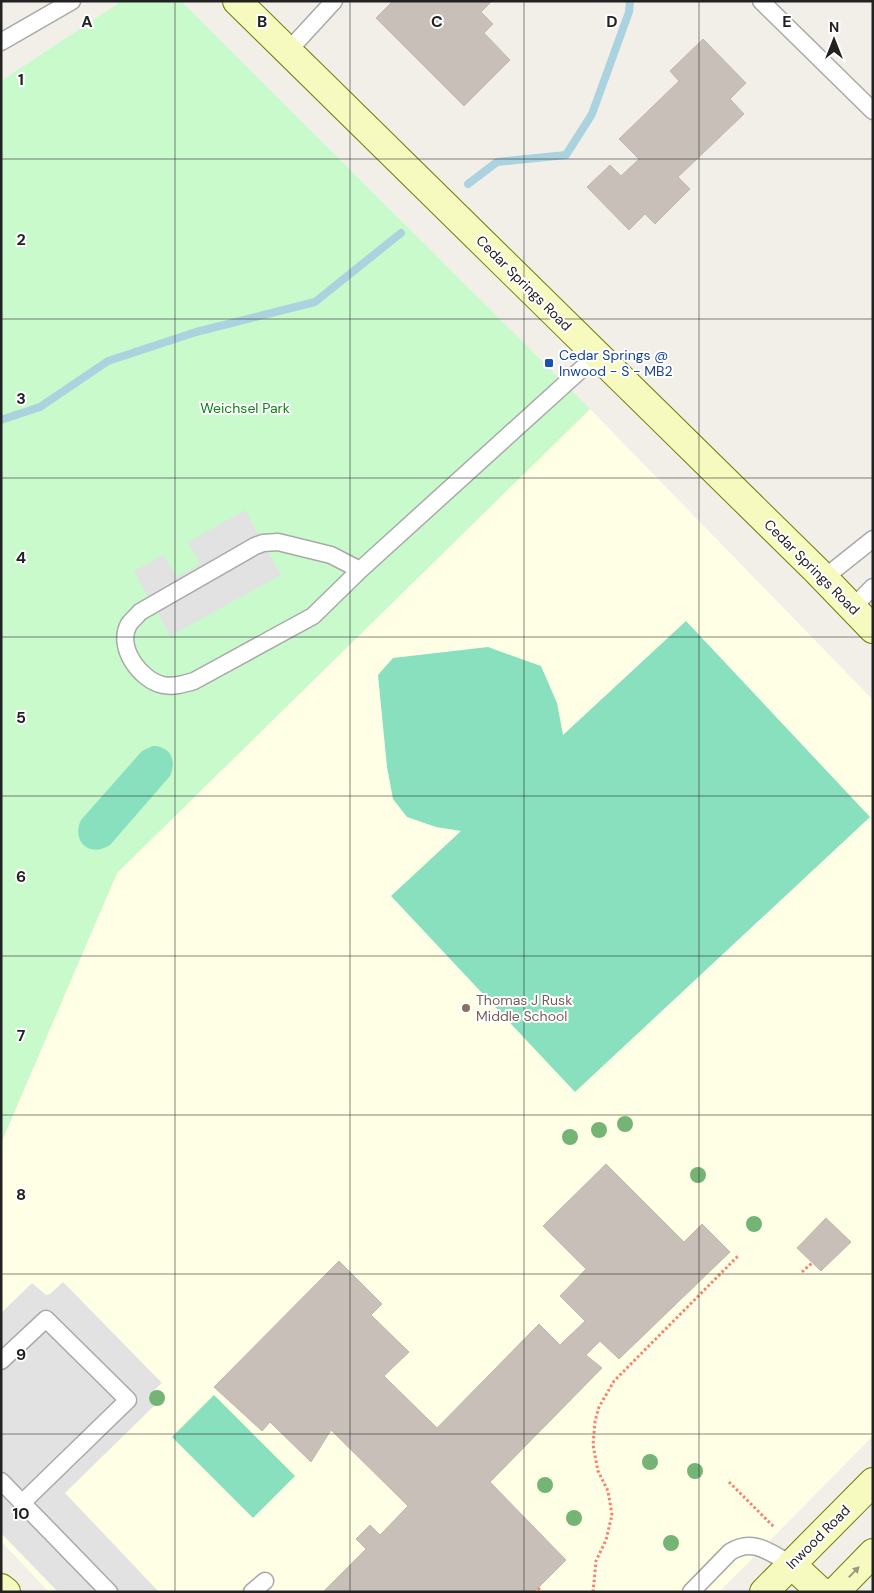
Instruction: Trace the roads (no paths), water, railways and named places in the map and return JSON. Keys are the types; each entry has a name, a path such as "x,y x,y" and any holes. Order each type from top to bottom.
{"main road":[{"name":"Cedar Springs Road","path":"237,1 824,578 873,629"},
{"name":"Inwood Road","path":"764,1592 873,1482"},
{"path":"835,1592 873,1553"},
{"path":"791,1564 821,1592"},
{"path":"1,1588 6,1592"}],"lane":[{"path":"1,42 72,1"},
{"path":"288,51 334,1"},
{"path":"761,1 873,111"},
{"path":"360,570 331,554 278,542 263,543 140,612 129,624 127,632 126,640 130,654 137,669 149,679 164,685 179,686 194,682 312,616 360,570 598,355"},
{"path":"824,578 873,539"},
{"path":"852,608 873,587"},
{"path":"1,1361 46,1319 128,1400 23,1502"},
{"path":"1,1481 109,1592"},
{"path":"690,1592 730,1552 738,1547 756,1546 791,1564"},
{"path":"252,1592 265,1581"}],"waterway":[{"path":"468,184 497,162 566,155 592,114 629,12 630,1"},
{"path":"1,420 40,407 108,361 196,332 315,302 401,233"}],"place":[{"name":"Cedar Springs @ Inwood - S - MB2","path":"549,363"},
{"name":"Thomas J Rusk Middle School","path":"466,1008"}],"park label":[{"name":"Weichsel Park","path":"245,408"}]}
